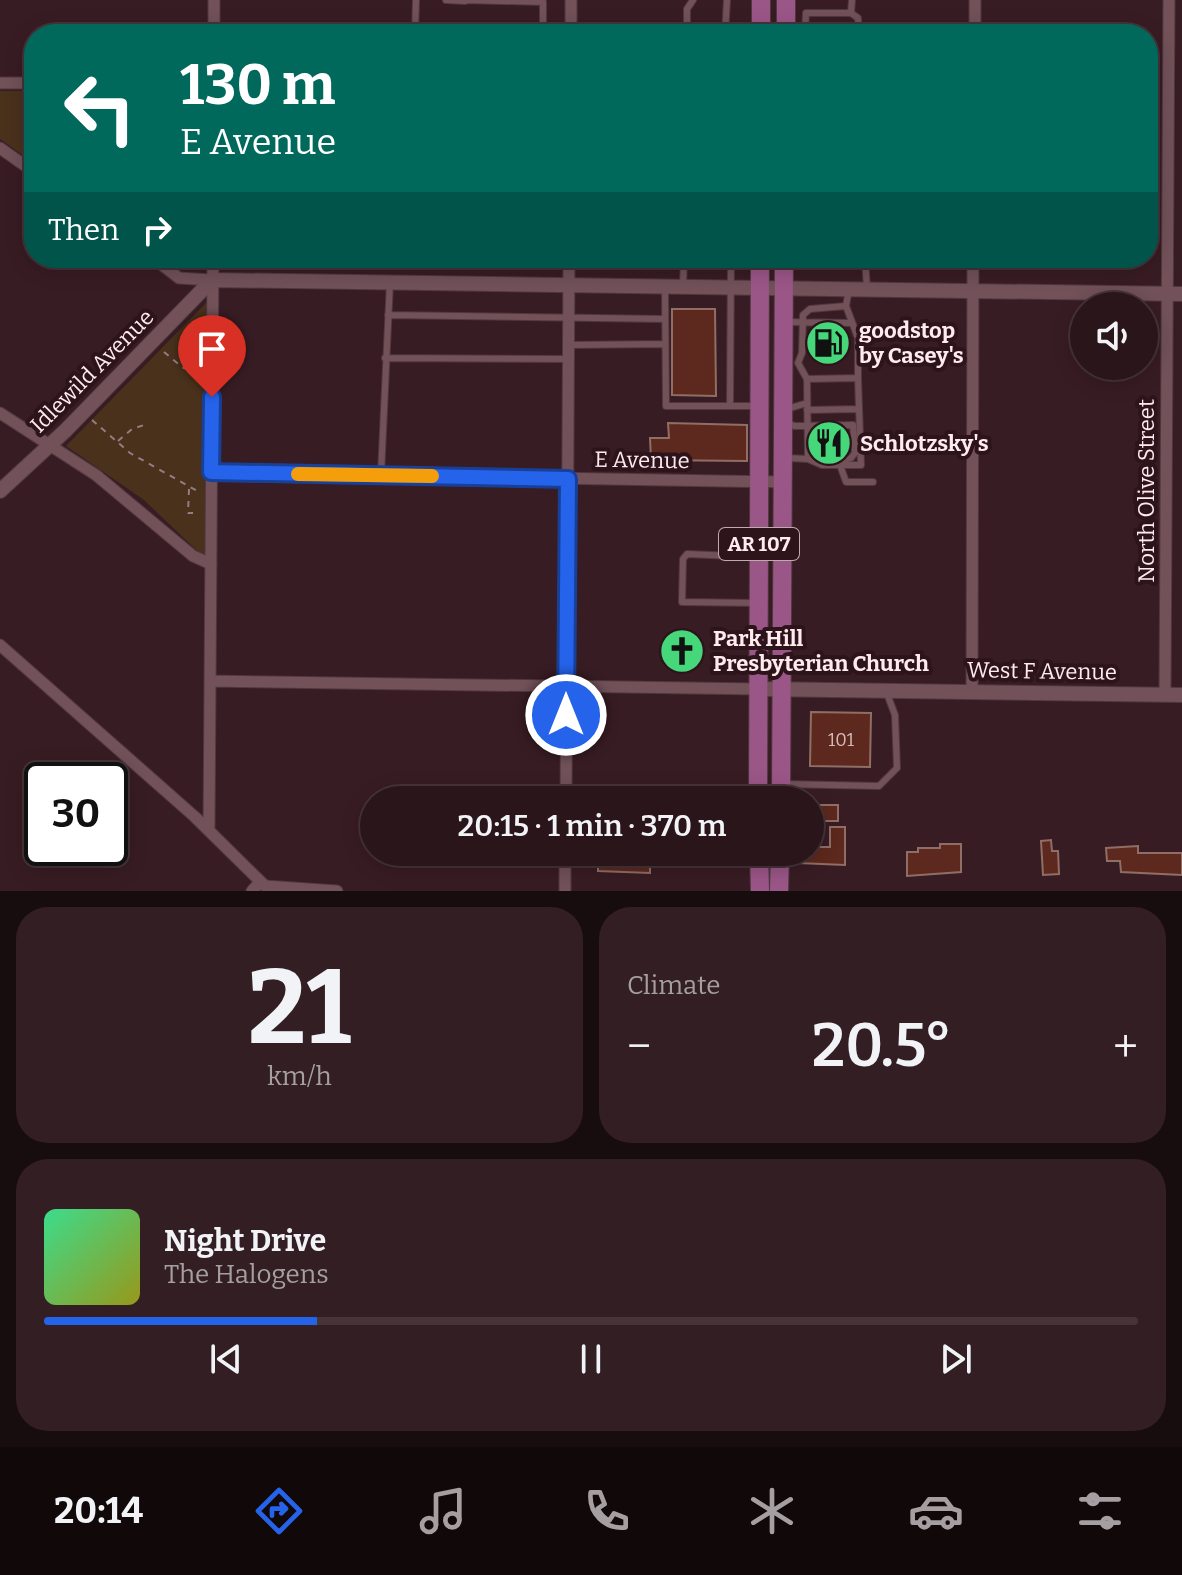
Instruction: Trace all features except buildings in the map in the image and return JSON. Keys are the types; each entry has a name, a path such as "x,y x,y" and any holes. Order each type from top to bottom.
{"main road":[{"path":"761,0 761,24"},
{"name":"AR 107","path":"758,786 760,268"},
{"name":"AR 107","path":"781,786 783,416 792,322 784,288 784,268"},
{"path":"759,866 760,891"},
{"path":"779,891 780,866"}],"street":[{"path":"214,0 214,24"},
{"path":"571,0 571,24"},
{"path":"975,0 975,24"},
{"name":"North Olive Street","path":"1165,694 1174,294 1169,0"},
{"path":"0,83 24,83"},
{"path":"0,148 24,165"},
{"path":"166,268 179,278 212,280 1174,294"},
{"path":"209,830 213,268"},
{"path":"566,786 569,268"},
{"path":"972,692 973,268"},
{"name":"Idlewild Avenue","path":"0,491 83,413 212,280"},
{"path":"0,413 128,499 193,556 211,564"},
{"name":"E Avenue","path":"211,472 784,482"},
{"path":"0,645 209,830 256,886 337,891"},
{"path":"210,681 758,689"},
{"name":"West F Avenue","path":"758,689 1182,695"},
{"path":"565,866 565,891"}],"lane":[{"path":"415,24 416,0"},
{"path":"446,0 543,2 543,24"},
{"path":"687,24 687,9 693,0"},
{"path":"726,24 727,0"},
{"path":"851,13 852,0"},
{"path":"786,7 806,13 851,13 858,18 858,24"},
{"path":"805,24 806,13"},
{"path":"683,286 684,268"},
{"path":"730,406 731,268"},
{"path":"866,268 867,289"},
{"path":"381,475 390,282"},
{"path":"665,286 666,406 730,406 783,416 794,426 853,425 855,453 851,458 822,465"},
{"path":"810,309 811,288"},
{"path":"783,457 808,459 822,465 861,465 858,338 846,306 849,289"},
{"path":"792,322 810,309 846,306"},
{"path":"388,315 665,319"},
{"path":"792,322 852,323"},
{"path":"569,345 665,344"},
{"path":"385,358 569,359"},
{"path":"790,364 807,379 858,378"},
{"path":"807,379 808,459"},
{"path":"783,416 793,405 859,409"},
{"path":"840,465 846,482 873,482"},
{"path":"759,557 687,554 683,559 682,602 759,603"},
{"path":"824,789 879,786 897,768 895,715 886,691"}],"path":[{"path":"164,352 182,367 205,377"},
{"path":"83,413 118,442 189,488 211,497"},
{"path":"118,442 132,429 144,425"},
{"path":"189,488 188,513 193,513"}],"shaded area":[{"path":"0,91 24,91 24,156 0,139"},
{"path":"207,302 212,309 211,564 144,500 66,446"}],"slow traffic":[{"path":"298,474 432,476"}],"place":[{"name":"goodstop by Casey's","path":"828,343"},
{"name":"Schlotzsky's","path":"829,443"},
{"name":"Park Hill Presbyterian Church","path":"682,651"}],"route":[{"path":"212,397 211,472 568,479 566,715"}]}
